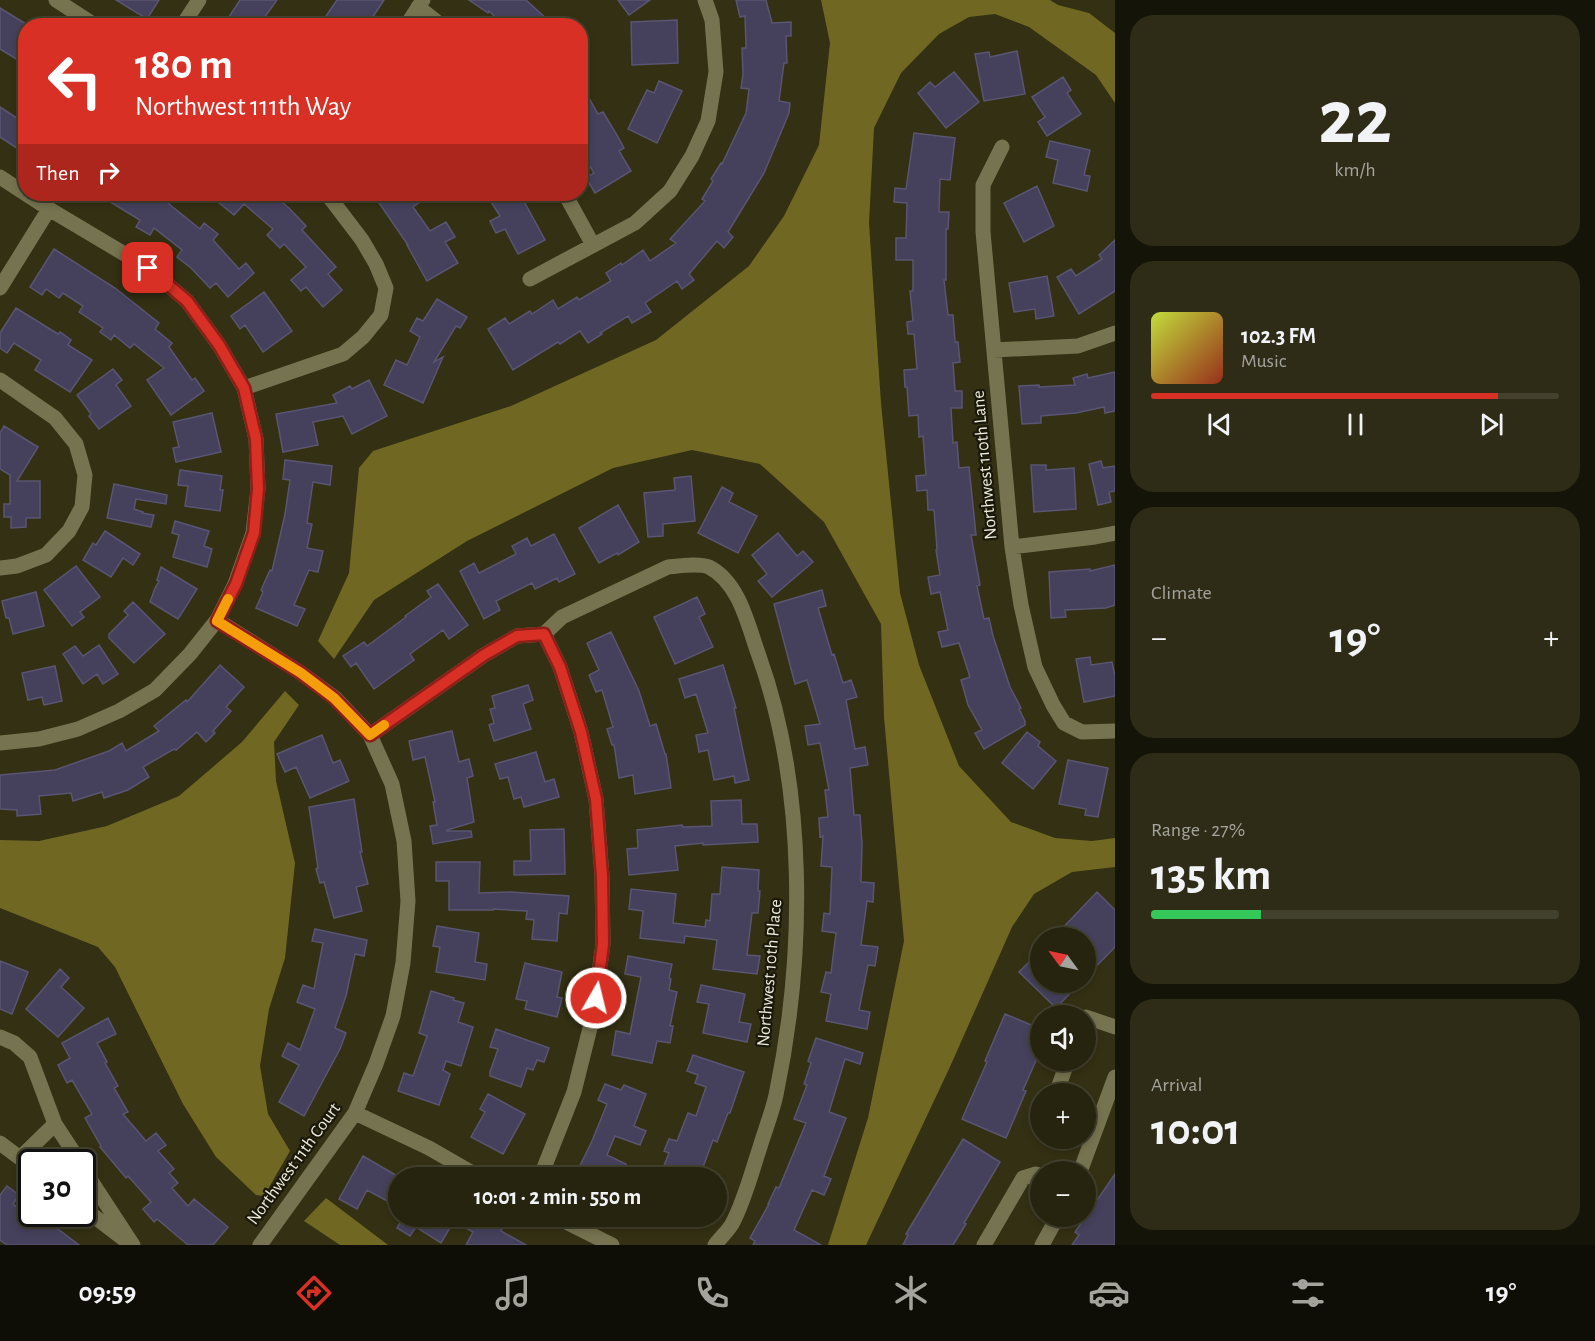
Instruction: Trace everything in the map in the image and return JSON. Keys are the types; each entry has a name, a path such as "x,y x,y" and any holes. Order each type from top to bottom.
{"street":[{"path":"56,0 84,18"},
{"path":"187,18 199,0"},
{"path":"530,279 635,224 669,191 692,156 708,121 716,72 712,20 705,0"},
{"path":"411,18 420,4 434,18"},
{"name":"Northwest 110th Lane","path":"1002,147 983,185 983,232 1012,547 1021,605 1035,667 1064,723 1083,732 1115,731"},
{"path":"0,177 18,189"},
{"path":"0,742 39,739 78,729 119,711 155,690 190,654 217,621 236,584 254,533 258,489 256,439 244,388 219,345 187,301 148,268 37,201"},
{"path":"244,388 343,354 363,338 381,315 386,288 376,264 362,240 332,201"},
{"path":"569,201 593,245"},
{"path":"0,288 49,209"},
{"path":"994,350 1078,346 1115,333"},
{"path":"0,380 55,418 76,444 84,475 82,507 69,531 46,555 17,566 0,568"},
{"path":"1012,547 1115,533"},
{"name":"Northwest 10th Place","path":"544,634 562,617 668,567 707,566 731,586 745,615 766,676 783,745 795,834 797,926 789,1011 776,1097 749,1181 731,1225 715,1245"},
{"name":"Northwest 11th Court","path":"217,621 301,673 334,698 370,735 392,784 404,841 408,901 403,963 393,1016 376,1064 355,1113 260,1245"},
{"path":"370,735 484,655 517,636 544,634 560,667 581,732 596,799 602,876 603,944 593,1016 574,1092 544,1167"},
{"path":"1096,1020 1115,1027"},
{"path":"0,1037 14,1042 30,1057 55,1124 71,1149"},
{"path":"1096,1129 1115,1077"},
{"path":"355,1113 461,1167"},
{"path":"36,1149 55,1124"},
{"path":"0,1143 18,1157"},
{"path":"984,1245 1023,1178 1030,1175"},
{"path":"96,1189 132,1245"},
{"path":"96,1218 132,1245"},
{"path":"576,1227 612,1245"},
{"path":"1042,1245 1053,1227"}],"shaded area":[{"path":"821,0 1050,0 1058,5 1089,13 1115,33 1115,103 1096,75 1029,27 995,14 969,17 939,34 901,73 874,128 869,223 881,403 900,593 919,665 959,766 1011,822 1055,838 1092,841 1115,838 1115,867 1072,872 1034,894 1012,927 949,1069 866,1245 828,1245 868,1118 904,941 884,717 881,624 824,522 760,464 692,450 613,468 467,541 374,600 334,659 318,641 349,573 359,468 373,451 511,406 656,340 749,266 784,216 819,145 830,43"},
{"path":"285,691 299,705 274,742 276,781 295,863 285,958 269,1009 260,1066 268,1114 290,1151 264,1196 256,1195 216,1157 183,1104 115,967 98,947 0,908 0,840 39,841 107,826 179,796 242,742"},
{"path":"326,1198 388,1245 340,1245 304,1221"}],"building":[{"path":"116,0 159,0 148,18"},
{"path":"240,0 277,0 264,18 228,18"},
{"path":"337,0 384,0 372,18 329,18 326,16"},
{"path":"469,0 526,0 546,18 496,18 489,11 488,13"},
{"path":"618,0 650,0 629,15"},
{"path":"736,0 766,0 772,23 791,22 791,36 786,36 787,63 784,63 779,101 790,103 789,113 764,173 728,232 733,237 724,248 717,241 689,274 694,280 682,289 677,281 645,303 651,312 632,323 628,316 588,343 580,331 513,370 488,329 505,318 509,324 530,311 532,314 553,300 558,309 577,297 579,300 611,281 606,273 643,250 650,261 676,243 670,239 705,201 702,199 713,181 711,179 722,164 746,113 749,89 741,88 742,48 746,48 745,16 740,17"},
{"path":"0,8 18,19 18,60 0,49"},
{"path":"677,20 678,63 632,65 631,22"},
{"path":"1017,51 1025,94 984,101 975,54 989,52 990,57"},
{"path":"954,72 979,102 946,128 918,93 930,82 935,87"},
{"path":"1063,77 1071,90 1067,93 1081,114 1047,136 1038,122 1045,117 1032,97"},
{"path":"659,81 682,91 657,143 628,129 647,90 654,93"},
{"path":"588,96 598,114 603,112 617,135 624,148 619,151 631,171 595,193 588,181 588,177 594,173 588,163"},
{"path":"0,107 18,119 18,149 0,137"},
{"path":"914,133 955,138 950,180 940,179 939,212 949,212 948,229 946,229 946,280 944,280 948,315 953,315 955,342 958,342 960,362 953,363 955,391 962,391 962,408 951,408 953,443 957,442 959,468 969,467 976,535 971,535 980,585 977,586 984,619 989,618 1010,687 1025,721 1025,725 984,749 975,733 982,730 968,705 961,680 970,677 959,643 942,647 938,632 948,630 940,592 931,594 928,577 940,575 934,510 928,510 927,490 917,491 916,476 926,475 923,436 919,437 918,415 909,416 907,387 905,387 904,370 917,369 914,334 908,334 907,322 913,321 910,291 913,291 913,260 896,260 896,238 906,238 907,203 894,202 895,188 906,189"},
{"path":"1050,141 1090,150 1084,175 1090,176 1087,191 1053,183 1058,160 1046,157"},
{"path":"1037,186 1054,226 1024,242 1004,203"},
{"path":"109,201 168,201 169,204 200,229 204,223 218,234 213,240 239,269 246,263 254,273 228,297 216,283 210,288 177,257 182,250 154,228 150,235 136,227 140,220"},
{"path":"217,201 280,201 306,226 302,230 336,267 328,274 342,290 323,307 306,287 301,291 291,280 306,267 284,244 280,248 267,235 273,229 244,204 234,215"},
{"path":"382,201 421,201 413,207 430,231 446,222 455,237 445,242 458,263 427,281 408,245 379,203"},
{"path":"490,201 524,201 545,240 518,254 505,229 496,233 490,221 500,216"},
{"path":"1115,240 1115,291 1079,314 1057,277 1071,269 1076,276 1102,259 1099,255"},
{"path":"54,249 115,288 159,323 155,329 172,343 169,347 192,380 195,378 204,391 171,415 147,380 164,368 134,344 130,348 114,335 111,340 100,332 103,328 79,312 83,306 63,293 59,298 46,289 42,295 30,287"},
{"path":"1047,276 1054,316 1036,319 1035,309 1014,312 1009,283"},
{"path":"264,292 292,331 263,352 245,325 240,329 231,316"},
{"path":"437,299 467,317 460,328 456,326 434,362 443,357 423,403 384,385 396,360 407,365 420,337 410,331 417,318 423,321"},
{"path":"16,308 58,334 60,332 71,340 68,345 92,360 70,392 35,370 41,360 14,343 7,353 0,348 0,333"},
{"path":"113,369 122,380 116,385 131,406 99,429 77,395"},
{"path":"1115,372 1115,411 1105,413 1104,407 1076,413 1041,416 1041,423 1022,424 1019,386 1075,385 1073,378 1087,374 1088,378"},
{"path":"369,380 387,416 352,434 343,416 313,422 318,445 283,452 276,414 337,403 333,395"},
{"path":"212,413 221,452 176,462 173,448 179,447 173,422"},
{"path":"4,426 38,447 17,481 40,481 40,518 26,518 26,527 11,528 11,517 4,517 4,504 10,504 10,475 0,469 0,433"},
{"path":"285,460 332,466 330,485 313,482 307,523 312,524 307,548 323,551 318,572 309,570 294,605 305,609 297,626 256,608 263,592 261,590 270,570 272,571 285,514 290,480 283,479"},
{"path":"1101,461 1103,468 1115,466 1115,491 1109,492 1111,502 1098,505 1089,464"},
{"path":"1031,465 1046,465 1046,470 1074,468 1076,509 1034,512"},
{"path":"180,470 222,476 220,511 185,506 188,486 178,485"},
{"path":"691,476 695,521 663,524 663,536 648,537 644,493 675,490 674,478"},
{"path":"114,484 167,495 166,504 136,499 134,509 154,515 151,527 107,518"},
{"path":"722,487 733,493 729,502 757,516 738,553 698,533"},
{"path":"618,505 639,542 599,563 579,528"},
{"path":"175,521 209,531 204,546 212,549 207,567 173,557 179,535 172,533"},
{"path":"105,531 140,554 133,565 123,558 111,577 83,560 93,543 96,545"},
{"path":"778,533 797,556 803,551 813,562 772,597 758,581 767,574 752,555"},
{"path":"554,534 575,574 559,582 557,578 535,589 532,583 496,601 500,610 484,619 460,571 474,563 479,573 516,554 512,546 527,538 531,546"},
{"path":"1115,565 1115,605 1106,608 1065,610 1066,617 1051,618 1049,572 1090,569 1090,571"},
{"path":"76,566 100,597 80,612 84,617 72,626 44,590"},
{"path":"161,567 197,589 178,619 150,602 159,581 157,580"},
{"path":"438,584 468,625 449,639 443,630 410,654 414,660 374,689 356,663 351,667 343,656 364,642 367,646 406,617 431,597 427,591"},
{"path":"822,590 826,606 818,608 832,655 834,654 843,683 851,680 857,697 846,700 855,749 865,747 868,765 850,768 854,815 860,815 861,882 874,883 873,902 867,901 861,945 878,947 875,966 868,965 859,1010 870,1012 867,1029 826,1021 831,994 821,992 826,972 831,973 836,933 822,931 824,913 830,914 832,867 821,866 823,836 820,837 819,818 828,817 825,790 829,790 820,743 808,745 805,726 820,724 807,680 795,684 774,604"},
{"path":"36,592 44,626 13,634 2,601"},
{"path":"697,597 705,614 699,617 713,647 675,664 654,617"},
{"path":"133,602 165,634 134,663 109,638 109,634 128,615 124,611"},
{"path":"611,632 639,691 650,726 656,724 666,754 671,788 635,794 633,775 619,778 614,745 612,745 607,729 613,727 602,690 596,692 589,675 599,670 587,643"},
{"path":"99,645 118,674 103,684 97,674 83,684 63,654 75,646 83,656"},
{"path":"1090,657 1091,665 1112,662 1115,696 1084,702 1076,659"},
{"path":"220,665 244,687 226,707 231,711 206,742 197,732 176,750 174,749 143,767 149,777 128,790 104,798 102,792 73,801 71,793 39,796 41,814 17,816 17,810 0,809 0,775 55,770 109,751 122,743 126,751 159,731 154,726 186,700 187,702"},
{"path":"723,665 736,708 734,708 749,780 735,783 734,776 714,780 708,750 699,752 696,735 708,733 696,694 685,698 679,679"},
{"path":"55,666 62,701 44,705 42,697 28,700 22,673"},
{"path":"528,685 533,700 523,704 531,729 494,741 489,725 494,723 490,709 495,708 492,696"},
{"path":"452,731 459,762 469,759 473,776 467,778 474,822 447,831 471,831 472,837 433,844 430,826 437,825 433,802 435,802 425,757 413,760 409,741"},
{"path":"1027,732 1040,742 1038,746 1056,761 1033,789 1002,763"},
{"path":"322,735 333,763 340,760 349,781 310,798 296,767 285,772 277,754"},
{"path":"536,752 545,782 554,779 559,797 524,807 521,797 514,799 508,777 500,779 495,764"},
{"path":"1068,760 1108,768 1098,817 1085,815 1086,809 1059,804"},
{"path":"354,799 362,852 360,852 368,884 356,887 362,911 334,918 324,882 320,883 316,869 318,868 309,807"},
{"path":"741,800 742,824 757,824 758,842 675,846 678,870 629,875 627,849 638,848 637,830 682,825 683,827 712,826 711,801"},
{"path":"564,829 565,874 514,875 514,861 531,861 530,830"},
{"path":"436,862 480,862 479,893 511,892 569,896 567,914 559,913 557,941 532,939 534,920 526,919 527,911 449,910 449,881 436,881"},
{"path":"722,867 759,870 758,913 752,913 747,955 760,956 757,974 713,969 717,940 685,936 684,943 640,938 643,911 629,909 631,889 676,894 673,923 705,927 706,920 710,921 712,894 720,894"},
{"path":"1097,892 1115,910 1115,947 1096,967 1096,927 1064,927"},
{"path":"437,926 479,933 475,962 487,964 485,980 436,972 440,947 433,946"},
{"path":"315,929 367,940 364,956 355,954 346,996 335,1028 346,1033 340,1049 304,1116 279,1102 299,1065 282,1056 288,1043 300,1050 315,1009 297,1002 303,985 314,989 323,943 312,941"},
{"path":"628,956 672,964 669,990 677,992 670,1026 673,1026 670,1043 657,1041 652,1063 612,1055 616,1031 630,1034 641,977 625,974"},
{"path":"0,961 28,972 12,1014 0,1009"},
{"path":"1030,961 1030,983 1019,972"},
{"path":"525,963 562,972 557,997 562,998 557,1017 525,1009 527,1001 516,999"},
{"path":"60,969 69,978 61,987 84,1008 58,1037 26,1009"},
{"path":"701,985 745,994 739,1022 751,1024 747,1042 703,1033 709,1004 697,1002"},
{"path":"431,991 464,1003 458,1022 473,1027 461,1066 446,1061 443,1070 450,1074 439,1105 398,1091 404,1073 413,1076 427,1036 419,1033"},
{"path":"1041,993 1070,993 1059,1005 1053,1005"},
{"path":"1005,1014 1030,1024 1031,1071 1023,1090 1026,1091 1006,1138 962,1119 987,1062 985,1061"},
{"path":"108,1018 116,1034 97,1043 118,1086 114,1088 128,1112 123,1114 146,1141 156,1133 166,1145 158,1151 174,1169 169,1173 178,1183 172,1188 188,1206 194,1199 228,1227 213,1245 188,1245 157,1219 154,1222 143,1209 151,1202 128,1176 126,1178 100,1147 85,1118 92,1114 72,1080 67,1083 58,1065 70,1058 62,1043"},
{"path":"496,1029 549,1048 544,1062 537,1060 533,1070 527,1068 521,1087 490,1076 498,1049 490,1047"},
{"path":"816,1038 863,1053 860,1064 845,1059 829,1112 846,1118 824,1176 831,1179 824,1195 812,1190 794,1230 821,1245 753,1245 755,1241 750,1238 776,1187 779,1188 806,1123 794,1119 807,1085 804,1084 811,1063 808,1061"},
{"path":"693,1055 744,1072 730,1113 728,1113 717,1142 713,1140 703,1167 663,1167 669,1153 664,1151 669,1139 677,1141 688,1113 696,1116 706,1087 695,1083 698,1075 687,1071"},
{"path":"605,1084 621,1090 624,1085 646,1094 634,1126 646,1131 640,1145 615,1136 607,1155 626,1164 624,1167 579,1167 607,1104 598,1100"},
{"path":"488,1094 525,1114 503,1154 471,1137 485,1112 480,1109"},
{"path":"963,1139 1000,1162 964,1223 966,1224 953,1245 903,1245 908,1235 906,1234"},
{"path":"363,1156 388,1171 388,1201 367,1190 357,1209 339,1199"},
{"path":"1115,1174 1115,1245 1072,1245 1079,1235 1075,1232 1078,1227 1096,1227 1096,1202"},
{"path":"7,1186 18,1194 13,1204 18,1208 18,1227 55,1227 79,1245 7,1245 0,1240 0,1195"},
{"path":"398,1227 416,1227 410,1236"},
{"path":"416,1227 450,1227 441,1243"},
{"path":"464,1227 503,1227 501,1231 526,1245 466,1245 473,1232"}],"slow traffic":[{"path":"228,599 217,621 301,673 334,698 370,735 384,725"}],"route":[{"path":"148,268 187,301 219,345 244,388 256,439 258,489 254,533 236,584 217,621 301,673 334,698 370,735 484,655 517,636 544,634 560,667 581,732 596,799 602,876 603,944 596,998"}]}
